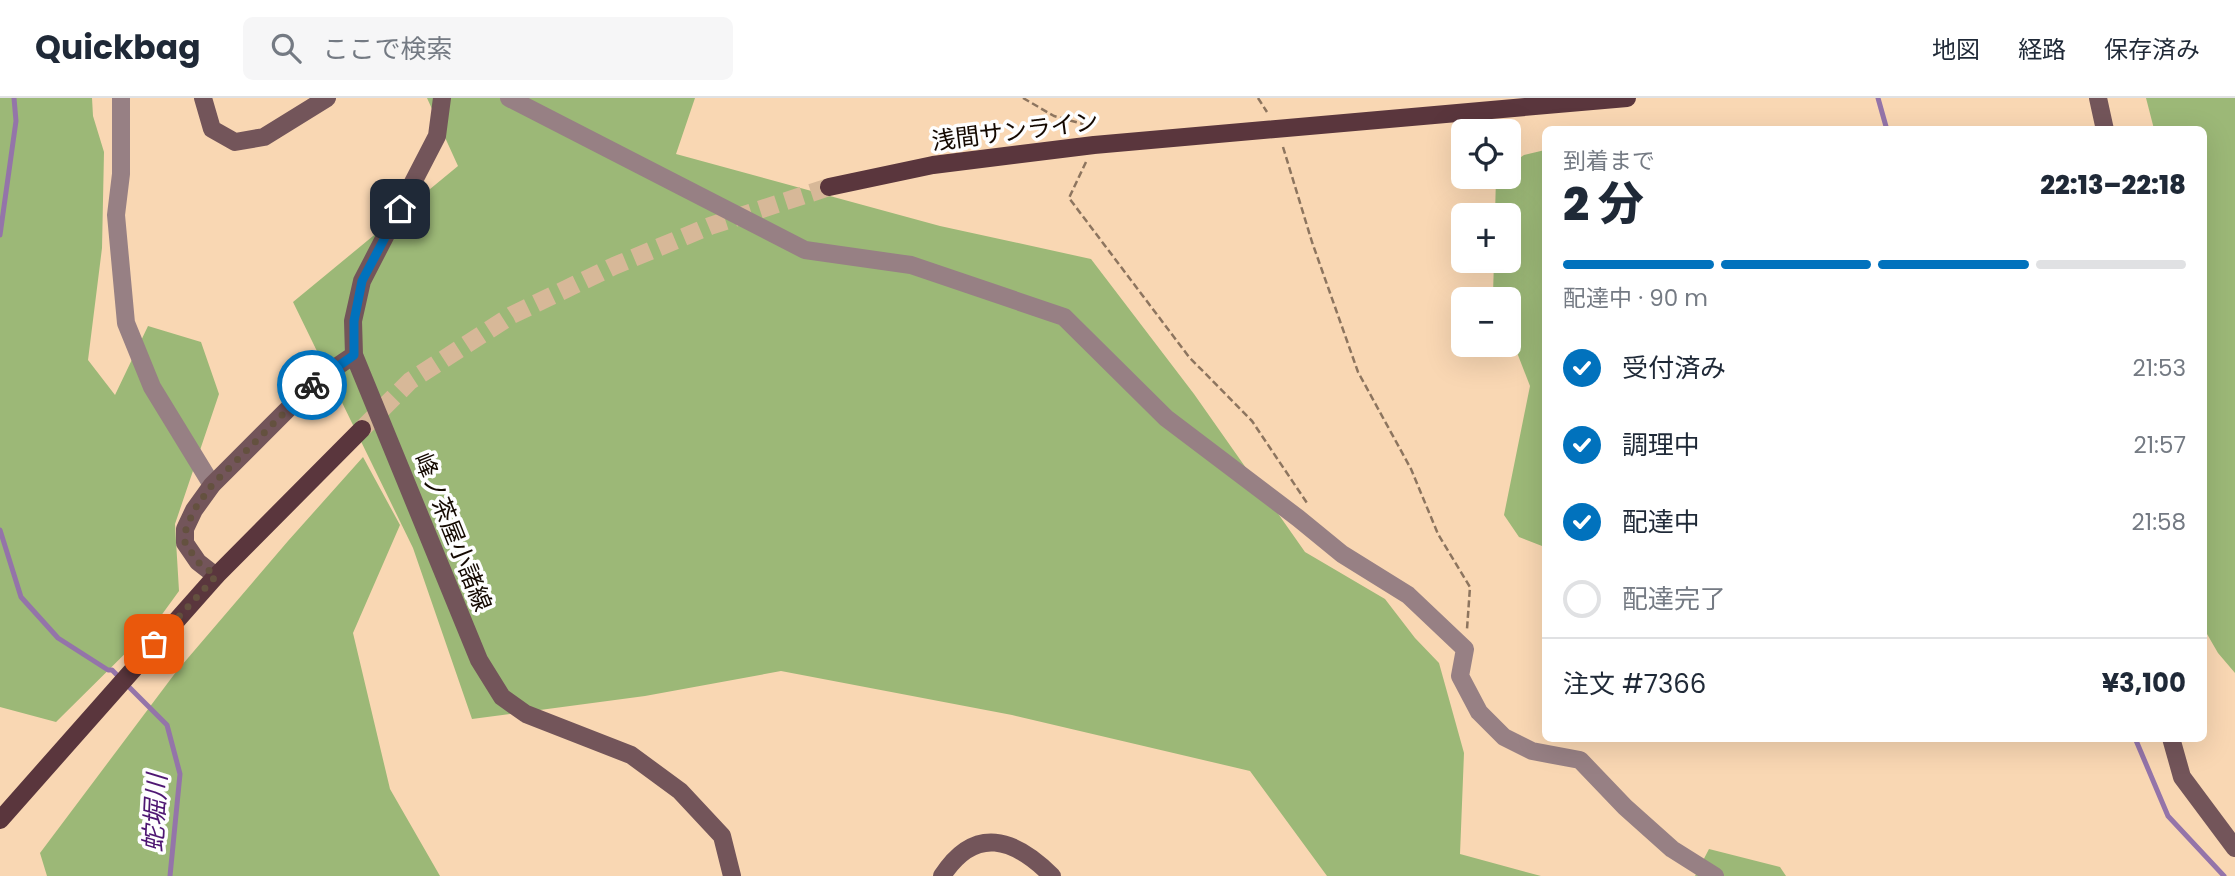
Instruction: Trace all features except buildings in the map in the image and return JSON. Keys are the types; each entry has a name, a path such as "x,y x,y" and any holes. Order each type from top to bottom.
{"main road":[{"path":"203,98 212,129 235,142 264,137 327,98"},
{"name":"峰ノ茶屋小諸線","path":"442,98 437,136 362,281 354,321 354,355 479,660 502,697 526,714 631,755 680,791 722,836 732,876"},
{"name":"浅間サンライン","path":"830,187 933,164 1094,145 1627,98"},
{"path":"2098,98 2104,126"},
{"path":"216,576 198,562 185,543 186,529 194,510 212,485 317,380 354,355"},
{"path":"0,820 216,576 362,429"},
{"path":"2172,742 2182,776 2235,848"},
{"path":"942,876 969,847 996,841 1025,855 1052,876"}],"street":[{"path":"121,98 121,174 116,215 126,323 152,387 212,485"},
{"path":"509,98 805,250 911,265 1064,317 1166,418 1342,554 1408,595 1465,649 1460,676 1479,712 1504,737 1532,751 1580,760 1625,807 1672,849 1715,876"}],"path":[{"path":"1023,98 1054,116 1083,124 1094,145 1069,198 1189,357 1252,421 1312,510"},
{"path":"1277,128 1312,242 1358,372 1411,469 1438,534 1469,587 1465,649"}],"green space":[{"path":"0,98 92,98 93,116 104,152 102,248 88,360 115,395 148,326 201,342 219,394 175,524 179,591 155,624 56,722 0,707"},
{"path":"427,98 695,98 676,154 940,226 1091,259 1194,394 1305,552 1385,599 1415,638 1439,663 1464,753 1460,854 1541,876 1327,876 1250,771 1012,715 781,671 645,696 472,719 413,548 293,302 458,166"},
{"path":"2146,98 2235,98 2235,673 2218,653 2207,634 2207,126 2153,126"},
{"path":"1542,151 1542,546 1519,537 1504,515 1530,386 1519,357 1521,357 1521,287 1493,287 1494,273 1521,273 1521,203 1495,203 1496,189 1521,189 1521,157"},
{"path":"363,457 400,525 353,633 390,789 440,876 47,876 40,853 176,672"},
{"path":"1709,849 1780,867 1786,876 1695,876"}],"waterway":[{"name":"蛇堀川","path":"0,235 16,121 14,98"},
{"path":"1878,98 1886,126"},
{"name":"蛇堀川","path":"0,530 21,597 58,638 112,670 167,725 180,774 170,876"},
{"path":"2137,742 2168,816 2224,876"}],"tunnel":[{"path":"362,429 410,381 512,315 614,266 710,226 829,187"}],"way so far":[{"path":"154,644 216,576 198,562 185,543 186,529 194,510 212,485 312,385"}],"route":[{"path":"312,385 354,355 354,321 362,281 400,209"}]}
